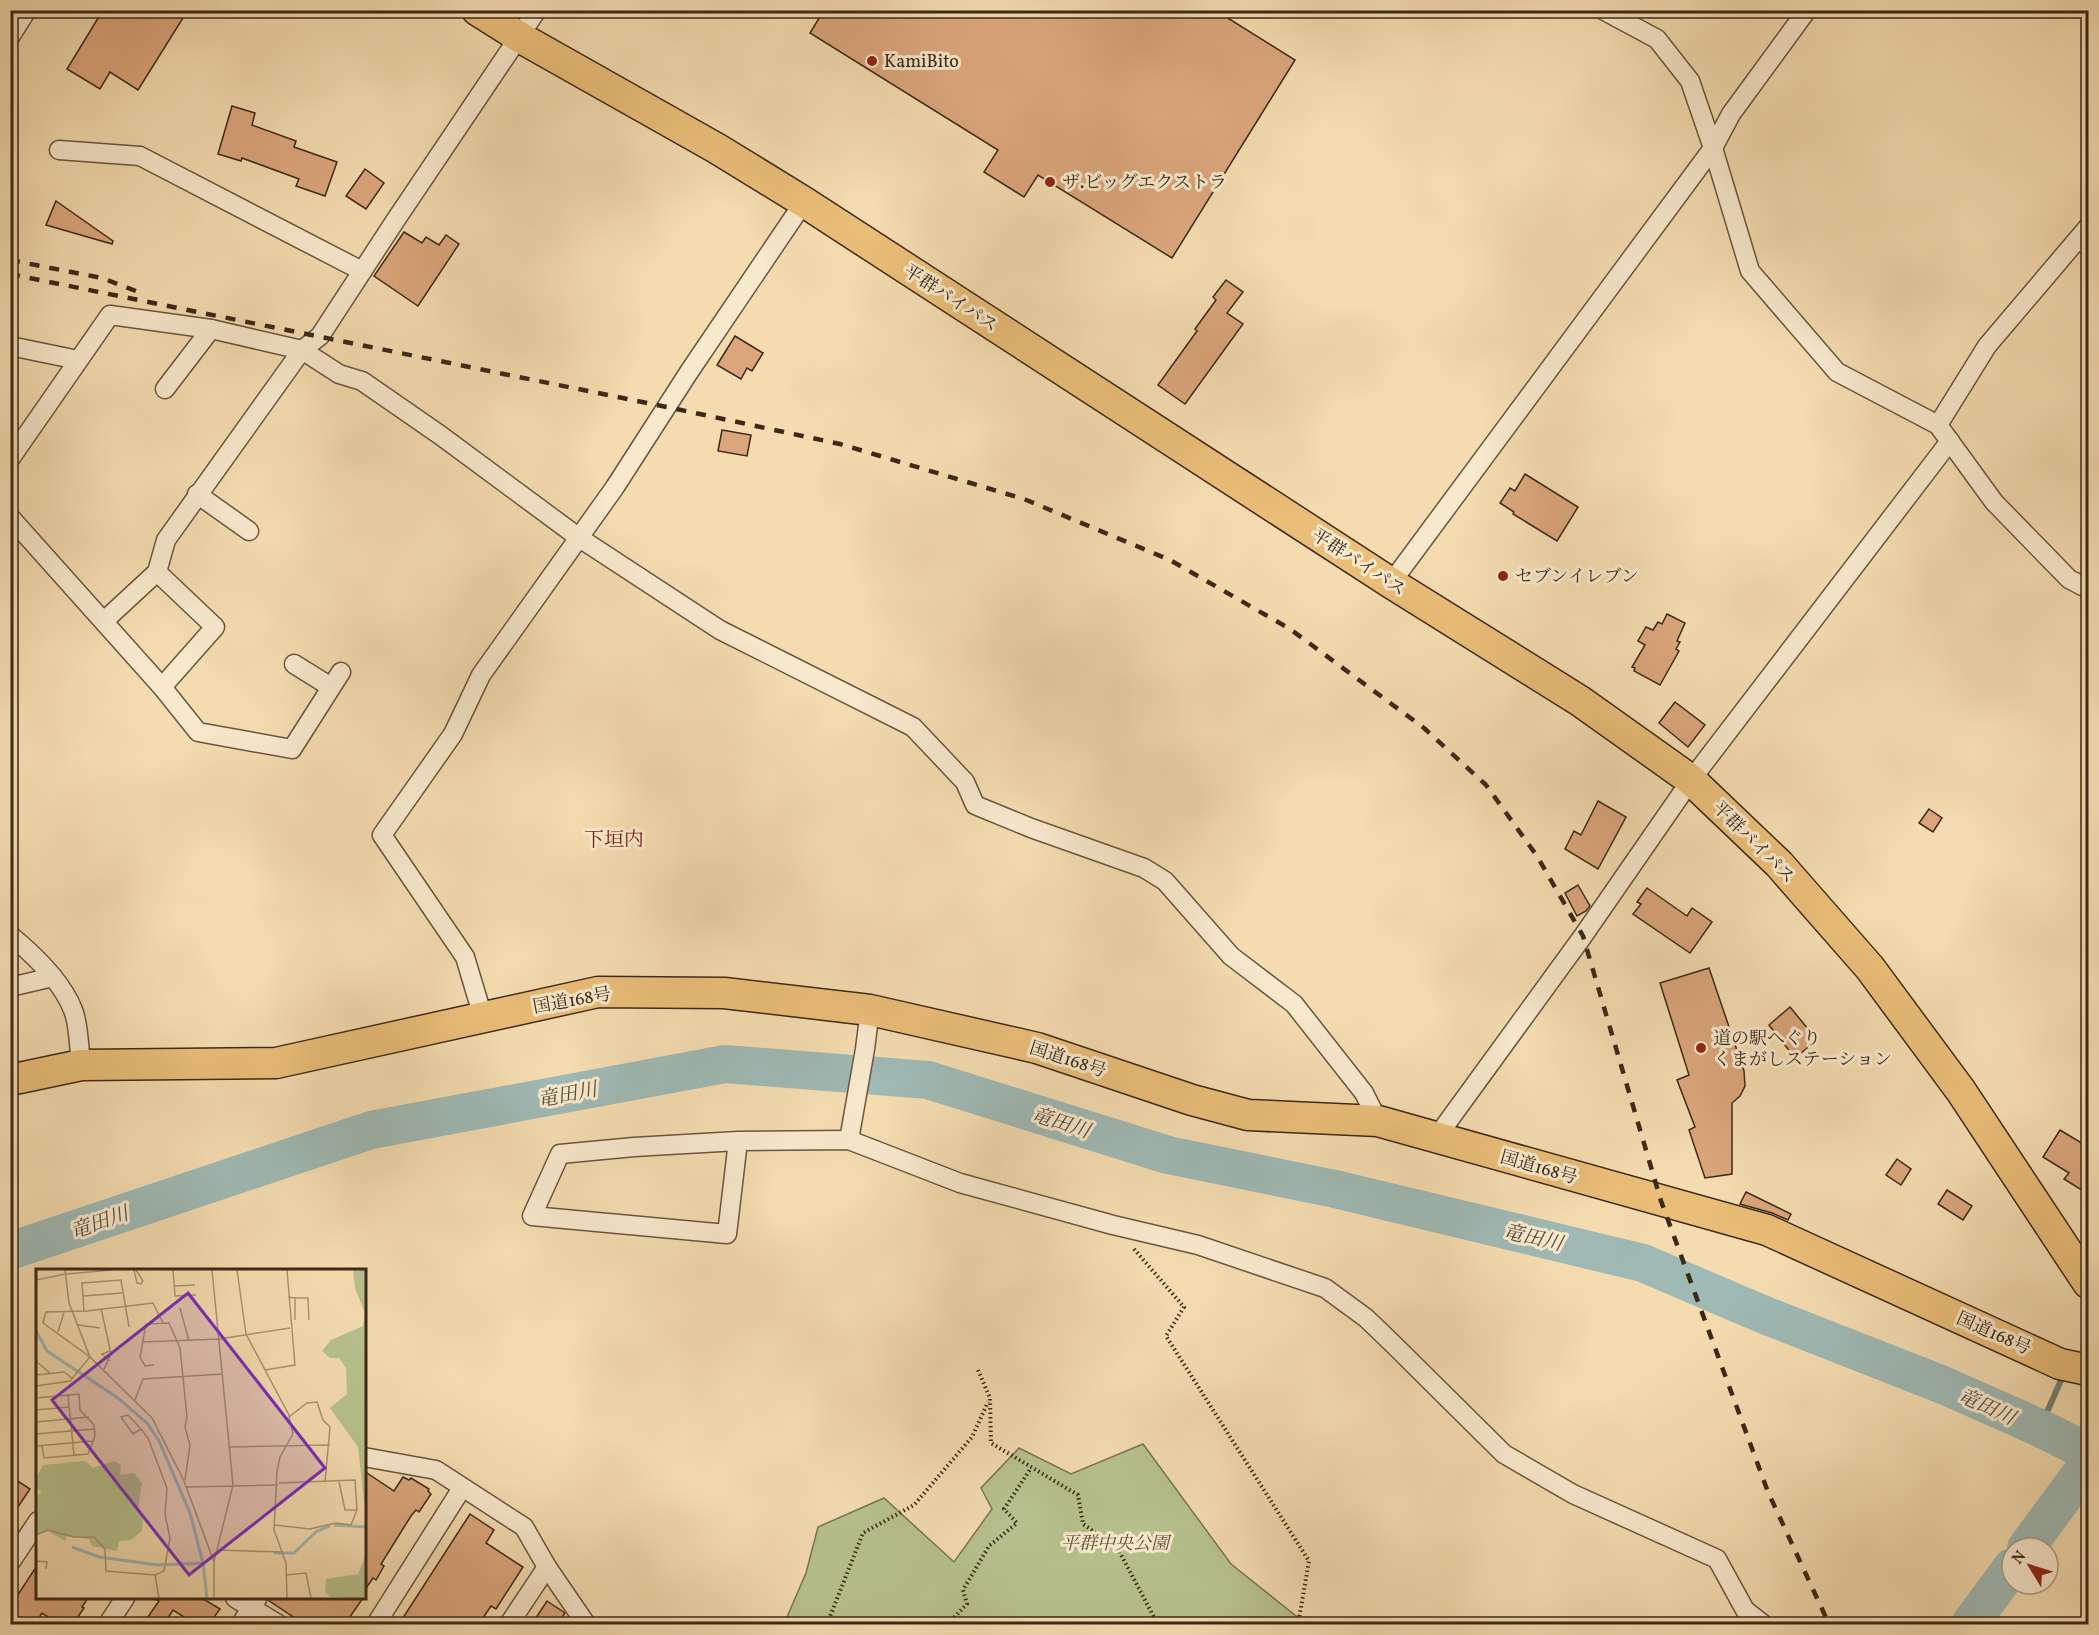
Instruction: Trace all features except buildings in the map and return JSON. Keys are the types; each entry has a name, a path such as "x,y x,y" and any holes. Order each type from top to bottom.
{"highway":[{"name":"平群バイパス","path":"477,10 520,38 716,148 804,202 1392,583 1580,701 1691,780 1779,864 1870,968 1961,1091 2086,1273"},
{"name":"国道168号","path":"10,1080 81,1065 276,1063 598,992 724,993 870,1010 1037,1048 1192,1100 1248,1115 1378,1121 1767,1230 2060,1364 2088,1370"}],"street":[{"path":"10,37 27,10"},
{"path":"104,621 157,572 166,540 197,494 302,350 320,336 537,10"},
{"path":"1603,10 1657,39 1690,81 1750,271 1837,372 1938,425 1994,502 2069,579 2088,589"},
{"path":"1392,583 1713,148 1731,114 1807,10"},
{"path":"59,150 140,156 362,271"},
{"path":"483,1017 465,957 382,835 453,734 481,675 615,487 689,372 804,202"},
{"path":"1938,425 1987,346 2083,248 2088,227"},
{"path":"10,459 110,315 211,330 302,350 339,374 362,381 440,435 578,537 720,630 913,727 965,782 975,805 1031,828 1144,868 1165,881 1231,956 1294,1004 1364,1093 1378,1121"},
{"path":"165,390 211,330"},
{"path":"10,346 78,360"},
{"path":"1436,1137 1583,936 1691,780 1950,441"},
{"path":"197,494 249,531"},
{"path":"10,517 162,687 198,732 292,749 336,680 294,664"},
{"path":"157,572 215,627 162,687"},
{"path":"10,935 34,955 53,977 74,1010 81,1065"},
{"path":"10,987 53,977"},
{"path":"849,1140 870,1010"},
{"path":"738,1141 727,1234 532,1216 560,1154 738,1141 849,1140 960,1184 1198,1245 1325,1288 1366,1318 1387,1337 1504,1454 1573,1494 1716,1559 1745,1610 1763,1624"},
{"path":"366,1457 436,1470 524,1527 547,1567 586,1624"},
{"path":"376,1624 462,1488"},
{"path":"10,1563 36,1524"},
{"path":"509,1624 547,1567"},
{"path":"108,1624 124,1599"},
{"path":"239,1599 254,1603 278,1624"},
{"path":"241,1624 254,1603"}],"path":[{"path":"1113,1225 1184,1307 1166,1336 1309,1561 1299,1619 1296,1624"},
{"path":"978,1370 990,1398 991,1443 1078,1495 1083,1524 1118,1549 1156,1621 1155,1624"},
{"path":"827,1624 863,1533 914,1505 972,1437 990,1398"},
{"path":"948,1624 967,1604 963,1590 989,1546 1017,1523 1004,1509 1031,1468"}],"green space":[{"name":"平群中央公園","path":"1143,1444 1231,1564 1306,1624 784,1624 806,1573 818,1527 884,1498 954,1562 992,1509 981,1488 1019,1448 1071,1474"}],"waterway":[{"name":"竜田川","path":"10,1251 371,1130 725,1064 928,1080 1168,1155 1335,1189 1643,1263 1762,1314 1943,1385 2088,1452"},
{"path":"2040,1428 2062,1378"},
{"path":"2035,1536 2088,1464"},
{"path":"1970,1624 2000,1583"}],"railway":[{"path":"10,260 102,278 141,293"},
{"path":"10,274 840,444 1024,499 1170,560 1290,629 1424,728 1486,785 1537,856 1583,936 1661,1201 1768,1492 1829,1624"}],"place":[{"name":"KamiBito","path":"872,61"},
{"name":"ザ.ビッグエクストラ","path":"1050,182"},
{"name":"セブンイレブン","path":"1503,576"},
{"name":"道の駅へぐり くまがしステーション","path":"1701,1048"}],"district":[{"name":"下垣内","path":"614,839"}]}
